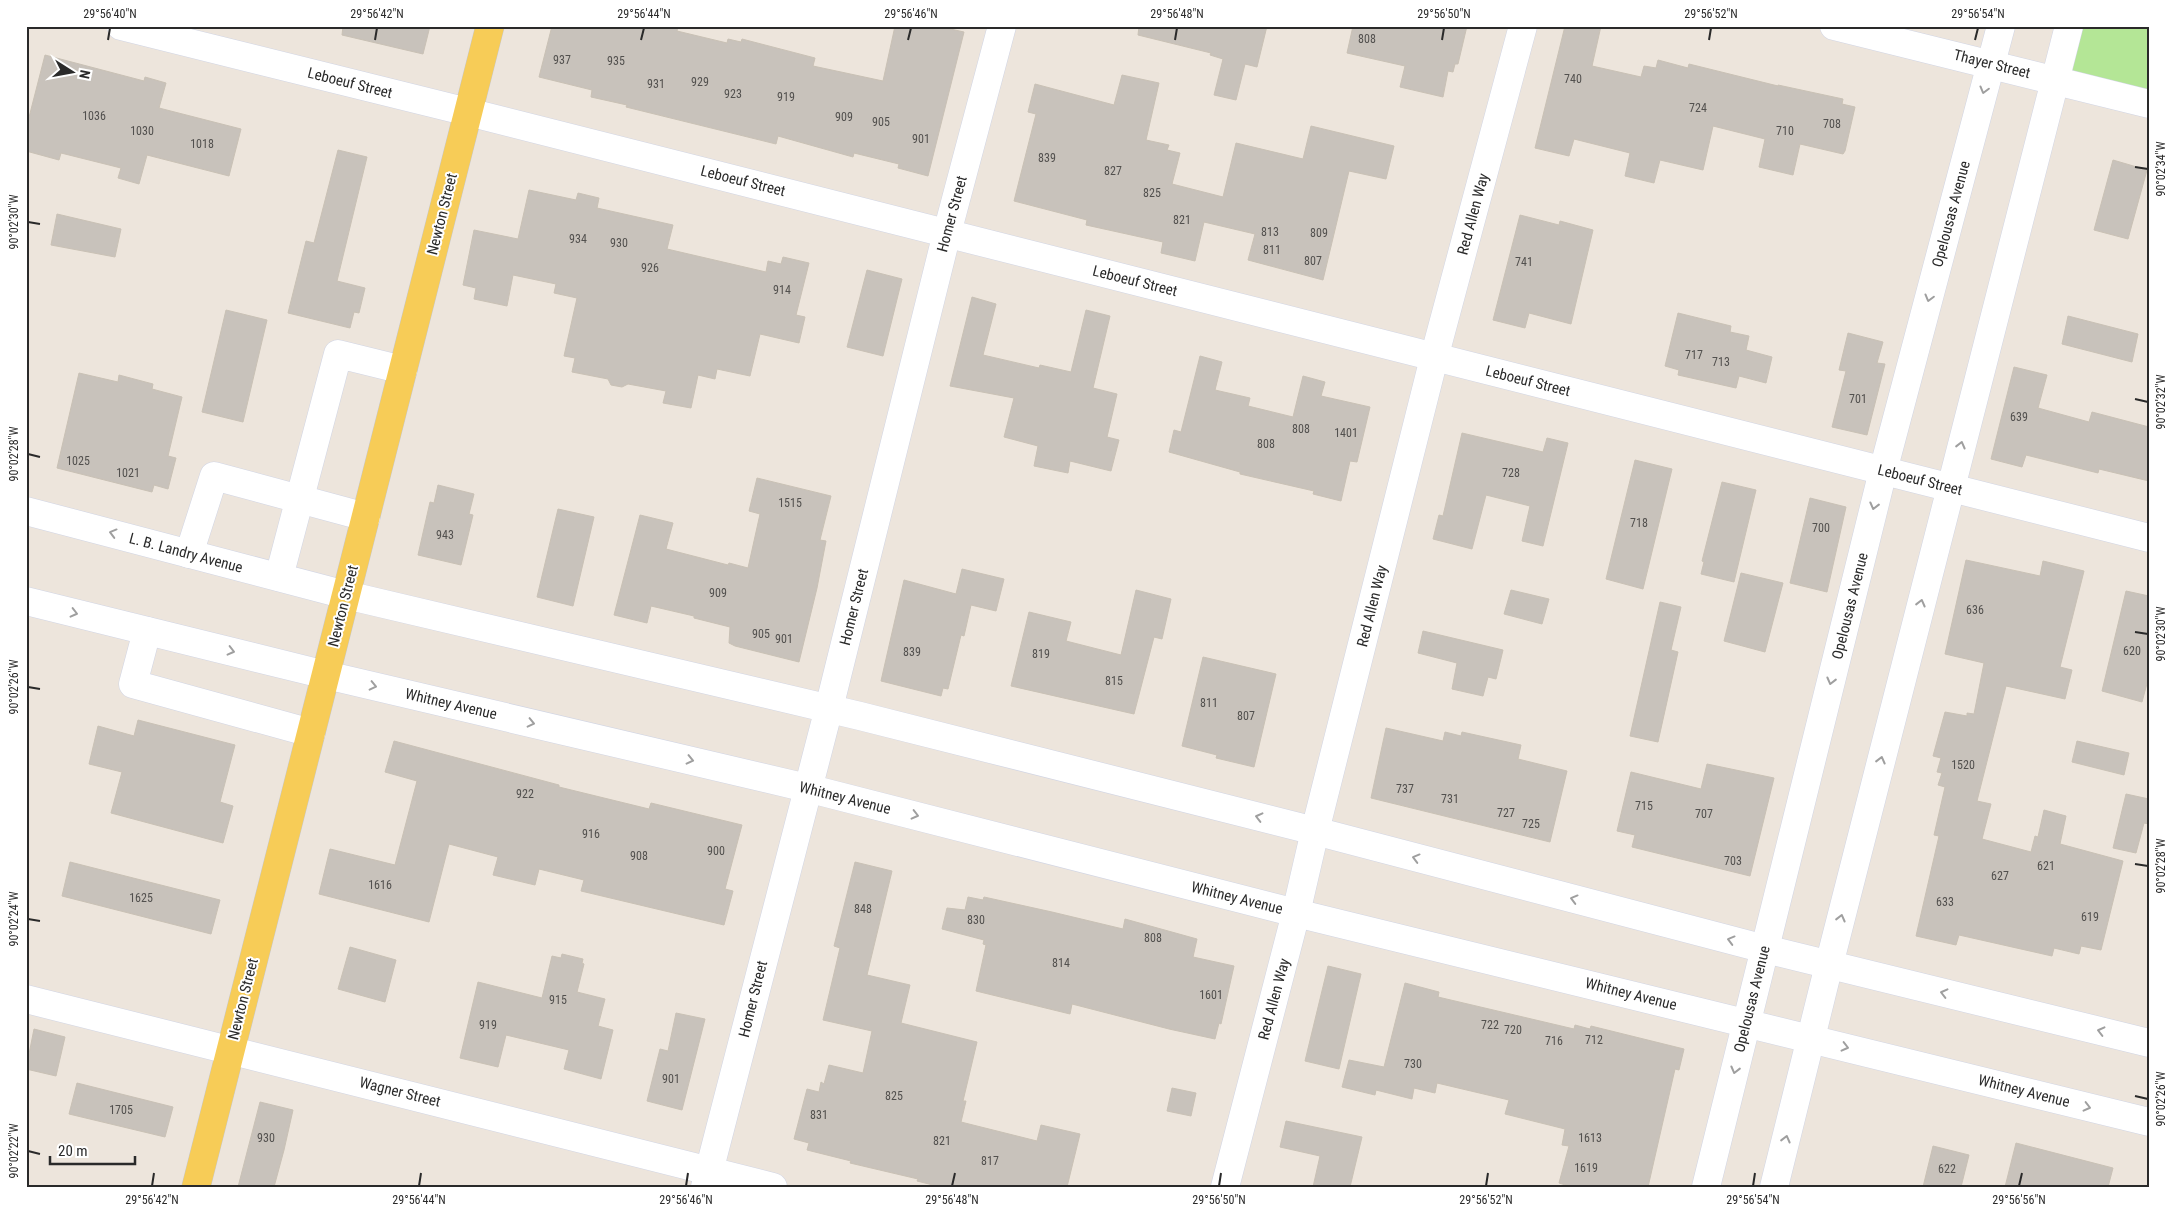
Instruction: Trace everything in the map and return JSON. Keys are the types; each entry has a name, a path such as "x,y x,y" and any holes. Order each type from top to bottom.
{"main road":[{"name":"Newton Street","path":"196,1187 490,26"}],"street":[{"name":"Leboeuf Street","path":"121,26 468,112 2149,538"},
{"name":"Homer Street","path":"707,1178 829,708 946,233 1002,26"},
{"name":"Red Allen Way","path":"1225,1187 1296,913 1434,358 1523,26"},
{"name":"Thayer Street","path":"1834,26 2149,104"},
{"name":"Opelousas Avenue","path":"1706,1187 1883,471 2001,26"},
{"path":"1774,1187 2069,26"},
{"path":"279,577 338,354 403,370"},
{"path":"189,554 214,476 366,517"},
{"name":"L. B. Landry Avenue","path":"26,511 346,594"},
{"path":"346,594 829,708 1315,831 1765,949 2149,1043"},
{"path":"26,601 326,675"},
{"path":"147,631 133,684 311,733"},
{"name":"Whitney Avenue","path":"326,675 807,788 1296,913 2149,1122"},
{"name":"Wagner Street","path":"26,999 231,1049 707,1178 772,1187"}],"green space":[{"path":"2069,26 2149,26 2149,104 2055,80"}],"building":[{"path":"343,26 430,26 423,54 342,35"},
{"path":"552,26 678,26 677,31 727,43 728,39 741,42 742,39 815,58 813,66 883,81 895,26 937,26 964,32 928,176 898,168 899,164 854,153 853,157 778,136 776,144 626,107 627,105 591,97 592,90 539,77"},
{"path":"1139,26 1267,26 1257,67 1245,64 1236,100 1214,95 1223,59 1210,55 1211,53 1138,35"},
{"path":"1353,26 1467,26 1458,64 1455,64 1453,72 1448,71 1443,97 1400,87 1405,66 1347,53"},
{"path":"1565,26 1601,26 1592,66 1641,77 1644,66 1656,68 1658,60 1688,68 1689,64 1778,86 1843,99 1842,104 1855,107 1845,151 1843,154 1800,144 1793,175 1759,167 1765,139 1713,126 1703,170 1660,160 1654,183 1625,176 1630,153 1574,139 1569,156 1535,148"},
{"path":"45,55 144,81 145,77 166,83 159,108 241,129 229,176 147,155 139,184 118,178 121,168 61,153 59,160 26,151 26,129"},
{"path":"1122,75 1159,83 1146,140 1169,145 1167,150 1180,153 1172,184 1223,197 1236,143 1303,159 1311,126 1394,146 1386,179 1349,171 1323,280 1248,260 1255,234 1204,222 1195,261 1161,253 1163,242 1086,225 1087,220 1014,201 1036,114 1028,112 1035,84 1114,105"},
{"path":"338,150 367,157 337,281 365,288 359,313 354,312 350,328 288,313 306,241 314,243"},
{"path":"2113,160 2147,170 2128,239 2094,230"},
{"path":"529,190 576,200 578,193 599,198 597,208 673,225 667,249 766,272 768,261 781,264 783,257 809,263 796,315 805,317 799,343 760,334 750,376 717,369 715,379 698,375 691,408 663,403 666,391 628,384 622,387 611,385 608,379 572,372 575,358 564,356 577,298 554,293 556,284 513,275 507,306 474,299 476,288 463,285 474,230 518,239"},
{"path":"57,214 121,229 115,257 51,245"},
{"path":"1520,215 1559,225 1560,221 1593,230 1571,324 1529,313 1525,328 1493,320"},
{"path":"867,270 902,279 883,356 847,347"},
{"path":"972,297 996,304 983,355 1039,368 1040,365 1071,372 1086,310 1110,316 1093,388 1117,394 1107,437 1119,440 1111,471 1070,461 1068,473 1034,466 1038,446 1004,437 1014,398 950,386"},
{"path":"226,310 267,320 243,422 202,412"},
{"path":"1678,313 1731,326 1730,332 1749,336 1746,350 1772,357 1766,383 1739,376 1736,388 1678,375 1679,370 1665,366"},
{"path":"2068,316 2138,334 2132,362 2062,344"},
{"path":"1848,333 1883,342 1877,363 1885,364 1867,435 1832,427 1846,371 1839,370"},
{"path":"1200,356 1222,362 1215,390 1250,398 1248,406 1293,417 1303,376 1325,382 1321,396 1370,407 1357,462 1350,461 1341,501 1313,494 1314,491 1240,474 1240,472 1169,452 1174,430 1181,432"},
{"path":"2014,367 2047,375 2038,408 2089,422 2092,412 2149,427 2149,481 2099,469 2098,473 2026,455 2022,467 1991,459"},
{"path":"79,373 118,382 119,375 153,384 152,389 182,397 168,456 176,458 168,489 154,485 152,492 57,468"},
{"path":"1462,433 1543,452 1547,438 1568,443 1543,546 1522,541 1530,506 1486,495 1472,549 1433,539 1439,515 1443,516"},
{"path":"1635,460 1672,469 1643,589 1606,579"},
{"path":"757,478 831,496 820,540 826,541 817,588 799,662 735,646 729,643 730,627 694,618 694,616 651,606 647,623 614,615 640,515 673,523 666,549 728,565 729,563 748,568 760,514 749,511"},
{"path":"1722,482 1756,490 1734,582 1701,574 1704,562 1702,561"},
{"path":"438,485 474,494 469,514 473,515 461,565 418,555 430,502 434,503"},
{"path":"1810,498 1846,507 1827,592 1790,583"},
{"path":"558,509 594,517 573,606 537,597"},
{"path":"1966,560 2040,576 2043,561 2084,571 2060,667 2072,670 2065,699 2006,686 1977,801 1991,804 1982,839 2031,852 2035,836 2038,837 2044,810 2066,816 2060,844 2123,861 2101,950 2081,946 2079,954 2054,948 2052,956 1959,935 1956,945 1916,936 1939,836 1934,835 1945,787 1938,785 1942,773 1937,772 1941,758 1933,756 1945,712 1967,716 1967,713 1974,714 1984,663 1945,654"},
{"path":"962,569 1004,579 996,611 971,605 964,636 961,635 948,689 943,688 941,696 881,681 904,580 956,594"},
{"path":"1741,573 1783,583 1765,652 1724,641"},
{"path":"1136,590 1171,599 1162,639 1154,637 1134,714 1011,686 1029,612 1071,622 1066,641 1121,655"},
{"path":"1511,590 1549,599 1542,624 1504,614"},
{"path":"2126,591 2149,596 2149,676 2142,702 2102,691"},
{"path":"1660,602 1681,607 1671,650 1678,652 1658,742 1630,736"},
{"path":"1423,631 1503,650 1496,679 1488,677 1483,696 1452,689 1457,663 1418,653"},
{"path":"1203,657 1276,674 1254,767 1216,758 1217,755 1182,746"},
{"path":"138,720 235,745 220,802 233,806 223,843 111,813 122,772 89,764 98,726 134,736"},
{"path":"1386,728 1443,741 1445,732 1461,736 1462,732 1521,745 1518,759 1567,771 1550,842 1371,798"},
{"path":"394,741 559,785 559,787 649,809 651,803 742,825 725,889 733,891 724,925 581,891 584,880 539,869 535,885 493,875 498,857 449,844 429,922 319,894 330,849 395,865 417,781 385,772"},
{"path":"2077,741 2129,753 2124,775 2072,762"},
{"path":"1707,764 1774,778 1750,876 1632,847 1635,835 1617,831 1631,772 1701,789"},
{"path":"2126,794 2149,799 2149,824 2144,823 2136,853 2113,848"},
{"path":"70,862 220,900 211,934 62,896"},
{"path":"855,862 892,871 867,975 910,985 901,1023 977,1042 963,1101 966,1101 961,1122 1037,1141 1041,1125 1080,1134 1067,1187 941,1187 917,1181 918,1179 850,1163 851,1161 807,1150 809,1143 794,1139 807,1089 819,1092 821,1082 824,1084 829,1065 863,1073 872,1031 823,1020 840,948 834,946"},
{"path":"968,897 983,900 984,897 1123,929 1125,919 1197,939 1193,957 1234,966 1221,1024 1219,1023 1215,1039 1072,1004 1070,1014 976,991 986,945 983,944 984,940 942,929 947,908 965,910"},
{"path":"350,947 396,960 385,1002 338,989"},
{"path":"562,954 583,959 582,963 584,964 577,992 605,999 598,1026 613,1030 601,1079 564,1069 569,1050 506,1035 498,1067 460,1058 478,982 542,998 552,956 561,958"},
{"path":"1328,966 1361,974 1339,1069 1305,1061"},
{"path":"1405,983 1439,992 1438,997 1574,1029 1575,1025 1590,1029 1591,1026 1684,1049 1679,1070 1675,1069 1648,1187 1572,1187 1559,1183 1569,1146 1562,1145 1565,1129 1505,1114 1509,1100 1437,1083 1435,1093 1414,1088 1412,1099 1376,1090 1375,1095 1342,1087 1349,1060 1384,1067"},
{"path":"676,1013 705,1019 682,1110 647,1101 660,1049 668,1051"},
{"path":"34,1029 65,1037 56,1076 26,1069"},
{"path":"77,1083 173,1107 165,1137 69,1114"},
{"path":"1172,1088 1196,1093 1191,1116 1167,1111"},
{"path":"260,1102 293,1110 284,1150 274,1187 238,1187"},
{"path":"1286,1121 1362,1137 1350,1187 1313,1187 1320,1156 1280,1147"},
{"path":"2016,1143 2113,1168 2108,1187 2005,1187"},
{"path":"1933,1146 1969,1155 1961,1187 1923,1187"}]}
